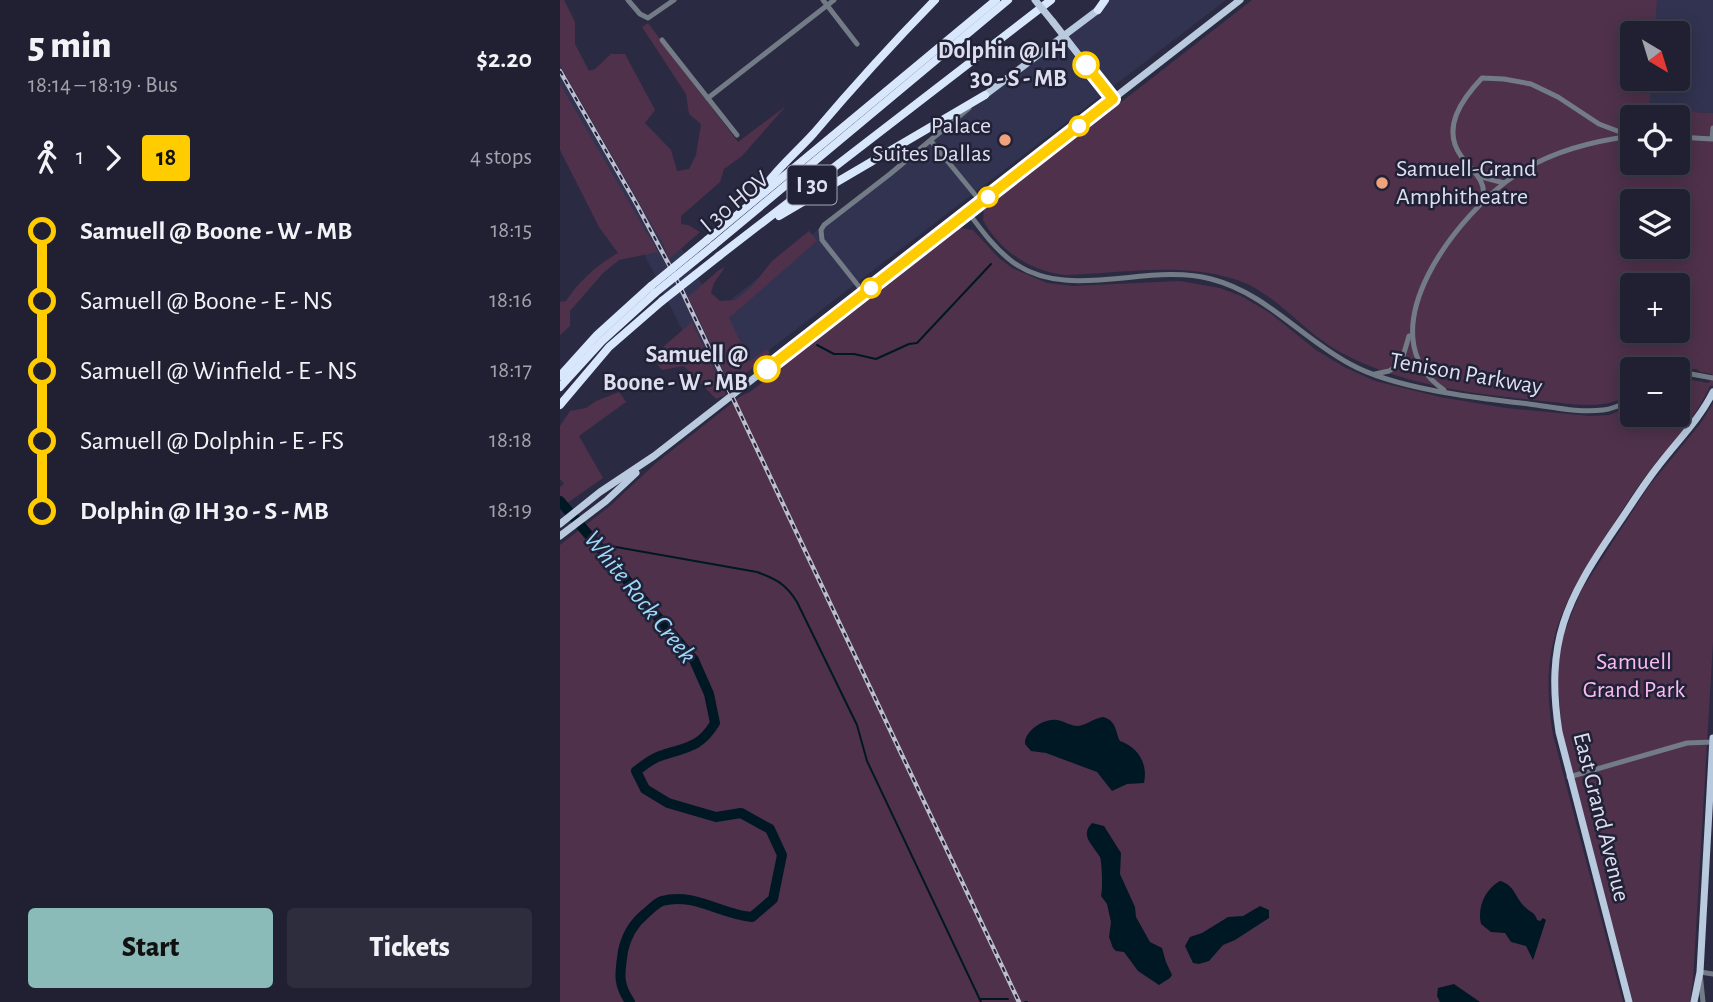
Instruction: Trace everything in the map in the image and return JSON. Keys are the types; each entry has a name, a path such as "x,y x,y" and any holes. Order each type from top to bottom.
{"highway":[{"path":"756,199 772,176 935,0"},
{"name":"I 30","path":"561,382 597,335 710,243 756,199 996,0"},
{"name":"I 30 HOV","path":"710,243 1008,0"},
{"path":"1098,10 1105,0"},
{"name":"I 30","path":"560,405 609,347 662,301 1049,1"},
{"path":"751,232 985,95"}],"main road":[{"path":"1035,0 1113,99"},
{"path":"560,524 600,492 654,456 1240,0"},
{"path":"985,95 1098,10"},
{"name":"East Grand Avenue","path":"1629,1002 1559,732 1553,687 1555,662 1564,617 1591,565 1658,466 1696,421 1713,392"},
{"path":"560,536 606,500 654,456"},
{"path":"1695,1002 1700,972 1713,741"}],"street":[{"path":"628,0 640,14 648,18 674,0"},
{"path":"708,98 825,3 834,0"},
{"path":"1098,10 1112,0"},
{"path":"825,3 857,44"},
{"path":"662,40 737,135"},
{"path":"1482,201 1484,192 1479,176 1457,149 1454,127 1462,101 1482,78 1531,84 1558,97 1599,124 1620,132"},
{"path":"864,293 822,240 821,230 829,220 931,141 985,95"},
{"path":"1598,141 1601,134 1599,124"},
{"path":"1690,138 1712,139 1713,128"},
{"path":"1372,374 1389,370 1401,363 1419,299 1438,257 1457,229 1482,201 1504,183 1545,159 1598,141 1620,138"},
{"path":"931,141 981,202"},
{"path":"1479,176 1504,183"},
{"name":"Tenison Parkway","path":"968,212 1004,255 1040,276 1070,281 1162,274 1210,278 1267,304 1332,353 1372,374 1447,392 1587,411 1620,405"},
{"path":"1412,327 1412,348 1420,366 1431,380 1447,392"},
{"path":"1690,374 1713,378"},
{"path":"1569,777 1687,743 1713,741"},
{"path":"1703,1002 1700,972 1713,974"}],"shaded area":[{"path":"1103,0 1226,0 743,370 739,377 715,396 560,85 560,41 602,119 717,311"},
{"path":"1657,0 1713,0 1713,113 1690,112 1690,105 1648,105 1650,91 1690,91 1690,21 1656,21"},
{"path":"1103,717 1113,724 1120,741 1137,752 1141,758 1145,769 1144,783 1127,784 1112,791 1097,772 1046,753 1031,751 1025,744 1031,730 1046,721 1057,720 1078,726"},
{"path":"1092,823 1104,826 1121,853 1120,874 1135,907 1136,917 1150,942 1162,948 1172,975 1159,985 1138,971 1124,952 1113,948 1109,937 1111,922 1107,904 1101,896 1100,857 1087,837"},
{"path":"1500,881 1512,889 1537,920 1546,920 1533,960 1526,946 1511,942 1505,933 1491,932 1481,924 1483,900 1490,889"},
{"path":"1260,906 1269,910 1269,918 1223,945 1209,961 1193,963 1185,946 1190,937 1228,917 1243,916"},
{"path":"1454,984 1480,1002 1440,1002 1437,996 1438,988"}],"green space":[{"path":"560,0 564,0 575,22 575,44 589,71 611,54 625,54 655,110 645,123 671,150 677,171 689,169 696,155 701,124 689,114 686,94 642,27 648,23 738,142 786,106 742,156 724,169 720,182 681,216 681,224 700,232 669,259 560,65"},
{"path":"1252,0 1657,0 1656,21 1620,21 1620,91 1650,91 1649,105 1620,105 1620,175 1690,175 1690,112 1713,113 1713,386 1710,386 1690,421 1690,380 1709,383 1712,374 1690,369 1690,357 1620,357 1620,399 1595,405 1455,390 1403,378 1353,359 1330,346 1261,292 1234,279 1193,271 1065,275 1040,269 1017,258 998,241 983,220 984,210"},
{"path":"560,84 658,252 619,260 603,273 570,311 570,326 560,335 560,302 566,301 589,274 618,253 599,227 560,150"},
{"path":"961,228 973,230 1012,268 1047,283 1073,286 1180,281 1220,288 1241,296 1270,313 1316,350 1375,381 1440,397 1506,408 1590,416 1609,415 1620,410 1620,427 1685,427 1636,489 1587,565 1564,610 1551,655 1549,705 1553,735 1623,1002 560,1002 560,545 610,506 656,463"},
{"path":"809,231 817,241 729,318 750,361 767,349 770,353 731,386 688,297 725,267 711,293 720,301 736,300 753,285 772,261"},
{"path":"692,322 726,395 716,399 684,366 662,370 655,361 663,347"},
{"path":"619,392 626,402 579,436 603,478 560,508 560,487 564,484 560,479 560,426 570,411 586,408"},
{"name":"Samuell Grand Park","path":"1713,403 1713,642 1693,980 1690,1002 1633,1002 1562,732 1557,672 1562,638 1581,591 1649,486 1700,424"}],"waterway":[{"path":"817,345 834,354 854,354 876,359 917,343 991,264"},
{"name":"White Rock Creek","path":"560,501 694,660 709,694 715,723 709,732 697,742 657,757 636,771 645,789 668,803 716,817 741,813 770,829 782,855 773,899 752,917 685,899 674,899 660,902 641,918 626,941 621,966 621,983 630,1002"},
{"path":"599,544 757,572 785,586 797,602 857,725 867,761 981,1002"},
{"path":"981,999 1008,999"}],"railway":[{"path":"560,71 674,274 1019,1002"}],"bus line":[{"name":"18","path":"767,369 1113,99 1086,65"}],"place":[{"name":"Dolphin @ IH 30 - S - MB","path":"1086,65"},
{"name":"Palace Suites Dallas","path":"1005,140"},
{"name":"Samuell-Grand Amphitheatre","path":"1382,183"},
{"name":"Samuell @ Boone - W - MB","path":"767,369"}]}
